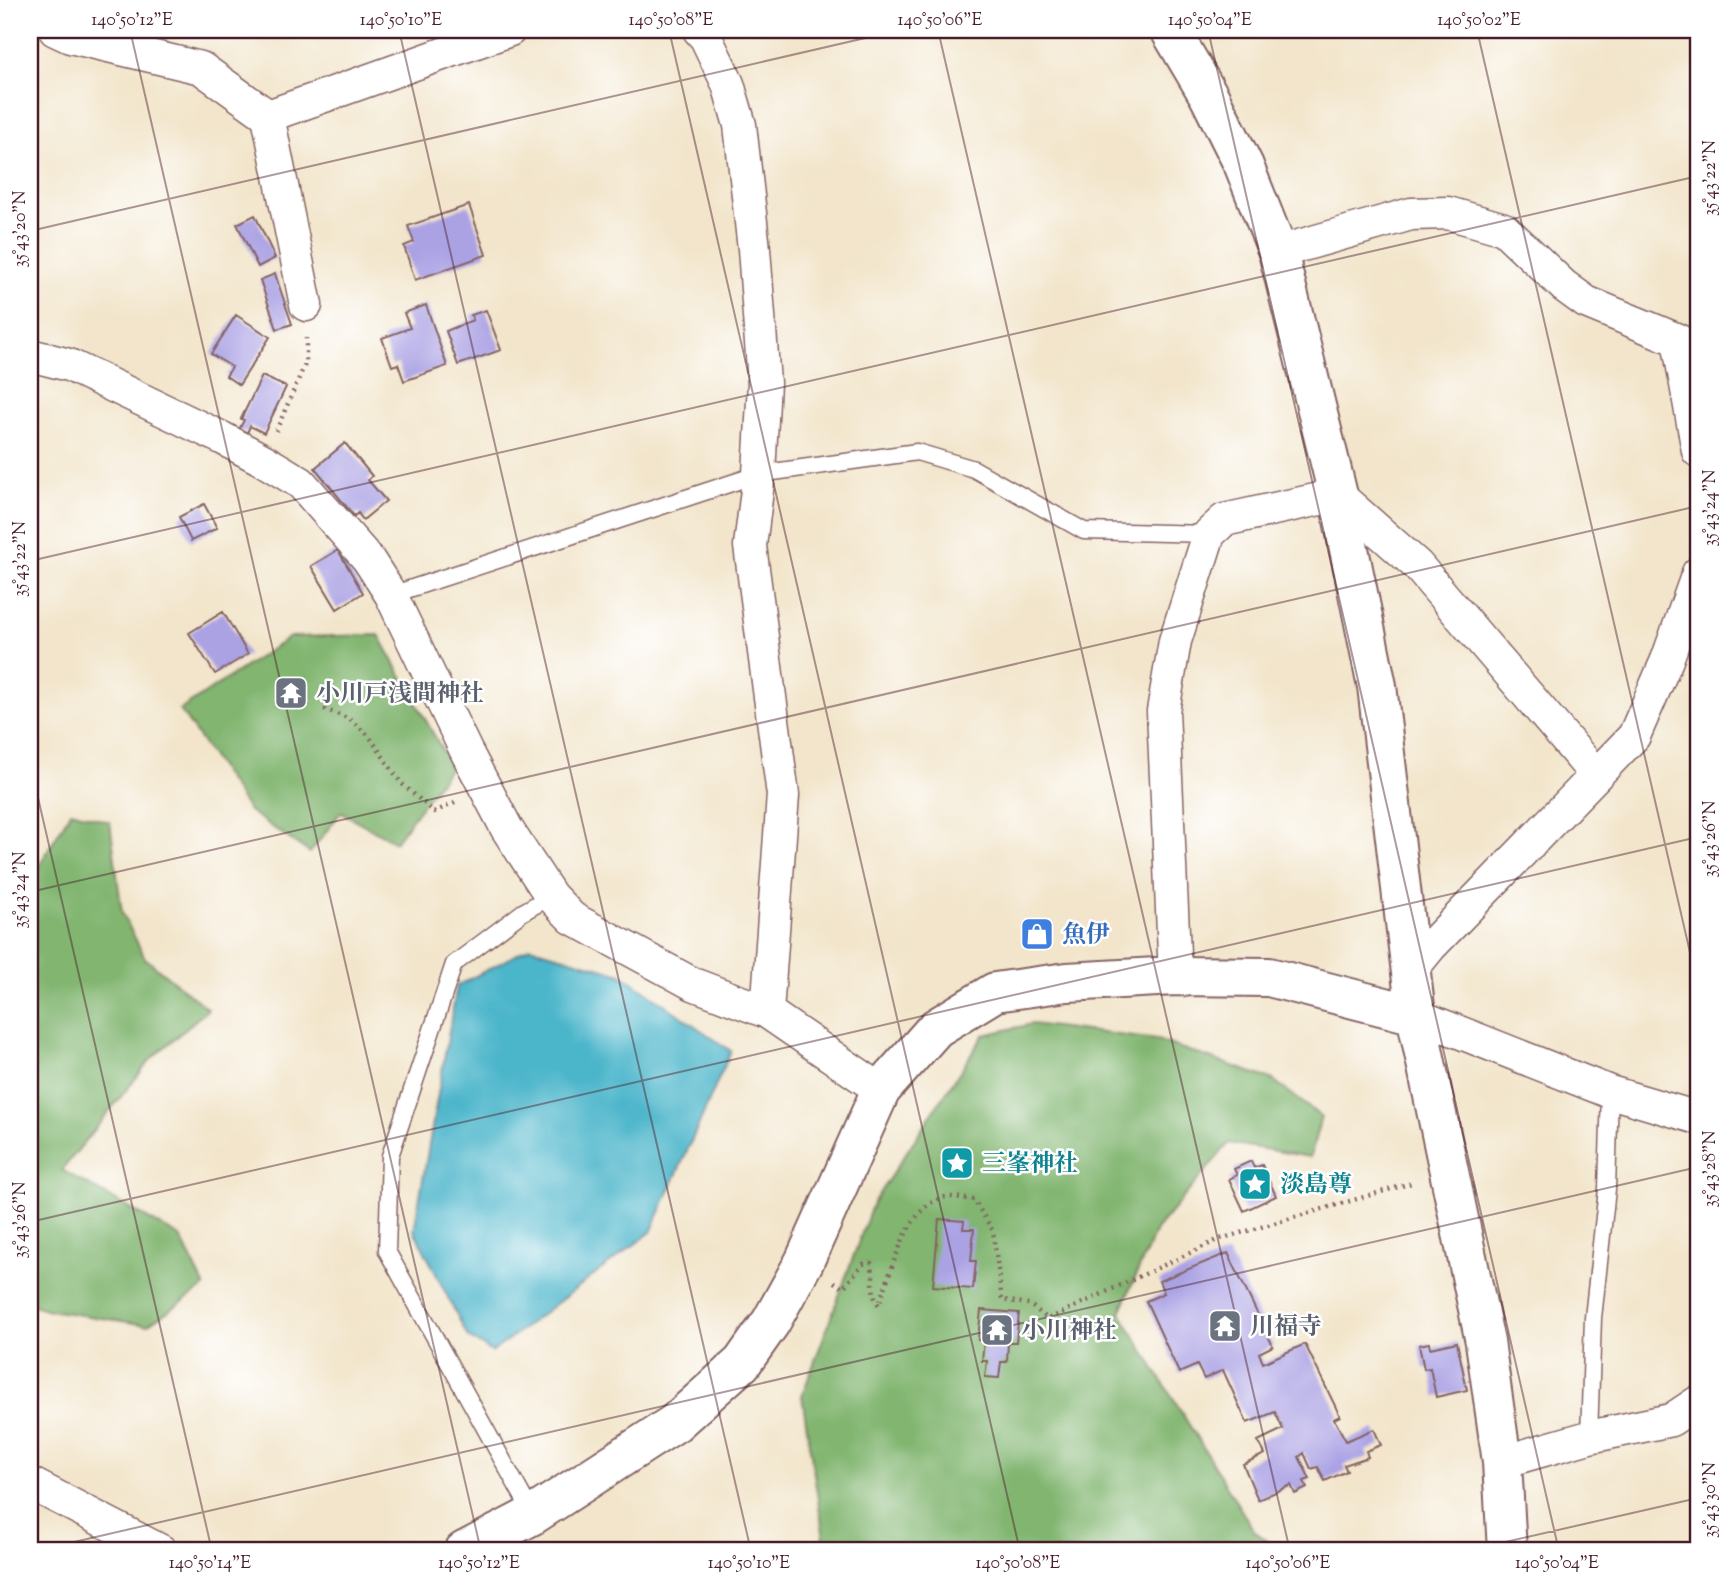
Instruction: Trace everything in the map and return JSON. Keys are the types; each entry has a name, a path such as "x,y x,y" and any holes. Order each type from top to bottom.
{"street":[{"path":"55,30 70,37 201,68 268,116 306,305"},
{"path":"268,116 510,30"},
{"path":"699,30 706,38 728,84 740,125 754,249 764,383 760,474 750,546 783,795 767,1012"},
{"path":"1170,30 1209,96 1244,166 1278,252 1338,495 1377,686 1416,1015 1485,1342 1502,1462 1507,1551"},
{"path":"1278,252 1411,214 1448,213 1504,229 1564,286 1586,302 1678,340 1698,451"},
{"path":"30,355 69,365 263,460 301,483 368,559 391,595 507,830 551,896 572,918 693,984 767,1012 881,1090"},
{"path":"1175,976 1163,711 1175,641 1209,534 1224,520 1338,495"},
{"path":"1338,495 1417,565 1596,775"},
{"path":"1409,973 1431,946 1634,736 1667,660 1698,570"},
{"path":"464,1551 533,1515 675,1423 742,1363 771,1322 804,1262 881,1090 936,1028 995,992 1067,982 1175,976 1269,977 1416,1015 1610,1092 1698,1118"},
{"path":"1502,1462 1590,1437 1671,1420 1698,1402"},
{"path":"30,1483 160,1551"}],"lane":[{"path":"391,595 760,474 917,452 974,469 1084,531 1209,534"},
{"path":"533,1515 387,1251 389,1169 390,1156 453,964 523,912 551,896"},
{"path":"1590,1437 1593,1318 1607,1189 1610,1092"}],"path":[{"path":"263,460 306,362 306,305"},
{"path":"324,709 350,719 360,727 401,783 434,812"},
{"path":"804,1262 843,1288 863,1264 871,1263 874,1271 873,1297 879,1305 909,1227 922,1209 943,1197 974,1200 993,1231 1002,1300 1029,1304 1048,1319 1220,1239 1449,1172"}],"green space":[{"path":"379,635 451,766 395,842 341,812 310,853 249,811 180,710 290,637"},
{"path":"71,811 110,822 122,913 145,958 208,1009 151,1059 62,1170 180,1237 205,1287 147,1325 49,1310 30,1304 30,882"},
{"path":"1032,1024 1157,1040 1273,1080 1321,1117 1310,1157 1229,1143 1156,1230 1120,1312 1254,1531 1282,1551 826,1551 802,1396 873,1203 984,1035"}],"water":[{"path":"530,947 621,974 731,1051 651,1232 492,1352 468,1337 414,1230 457,986"}],"building":[{"path":"469,205 486,255 415,280 404,246 414,242 408,226"},
{"path":"255,215 275,258 258,267 237,224"},
{"path":"275,274 292,324 277,329 260,280"},
{"path":"426,305 447,366 404,381 398,364 392,366 382,338 410,328 404,313"},
{"path":"486,310 501,350 458,365 446,331 473,320 471,315"},
{"path":"236,315 270,337 239,385 226,376 232,367 211,354"},
{"path":"262,376 286,387 264,433 250,426 247,433 239,430 244,420 241,419"},
{"path":"345,443 372,476 368,480 386,501 363,520 358,513 354,516 315,468"},
{"path":"204,504 217,528 191,541 179,517"},
{"path":"338,550 363,593 337,609 311,566"},
{"path":"223,612 248,654 215,674 189,633"},
{"path":"287,684 301,689 296,703 283,699"},
{"path":"1251,1161 1254,1168 1262,1165 1276,1196 1244,1211 1229,1179 1237,1175 1234,1169"},
{"path":"939,1219 964,1221 963,1229 974,1229 971,1261 976,1261 973,1289 933,1286"},
{"path":"1228,1253 1273,1346 1259,1353 1263,1363 1305,1344 1340,1416 1334,1419 1346,1441 1374,1429 1381,1445 1366,1451 1368,1457 1344,1465 1347,1471 1325,1481 1318,1467 1311,1469 1304,1453 1299,1457 1310,1479 1304,1481 1307,1488 1295,1494 1291,1485 1258,1500 1243,1464 1265,1454 1258,1441 1283,1429 1275,1412 1247,1423 1223,1370 1204,1379 1197,1365 1179,1373 1146,1301 1164,1293 1159,1281"},
{"path":"981,1310 1019,1313 1016,1342 1008,1342 1007,1362 1001,1362 999,1378 985,1377 987,1361 982,1361 984,1340 978,1340"},
{"path":"1457,1342 1467,1390 1436,1397 1430,1368 1424,1369 1419,1345 1429,1343 1430,1348"}],"place":[{"name":"小川戸浅間神社","path":"291,693"},
{"name":"魚伊","path":"1037,934"},
{"name":"三峯神社","path":"957,1163"},
{"name":"淡島尊","path":"1255,1184"},
{"name":"川福寺","path":"1225,1326"},
{"name":"小川神社","path":"997,1330"}]}
